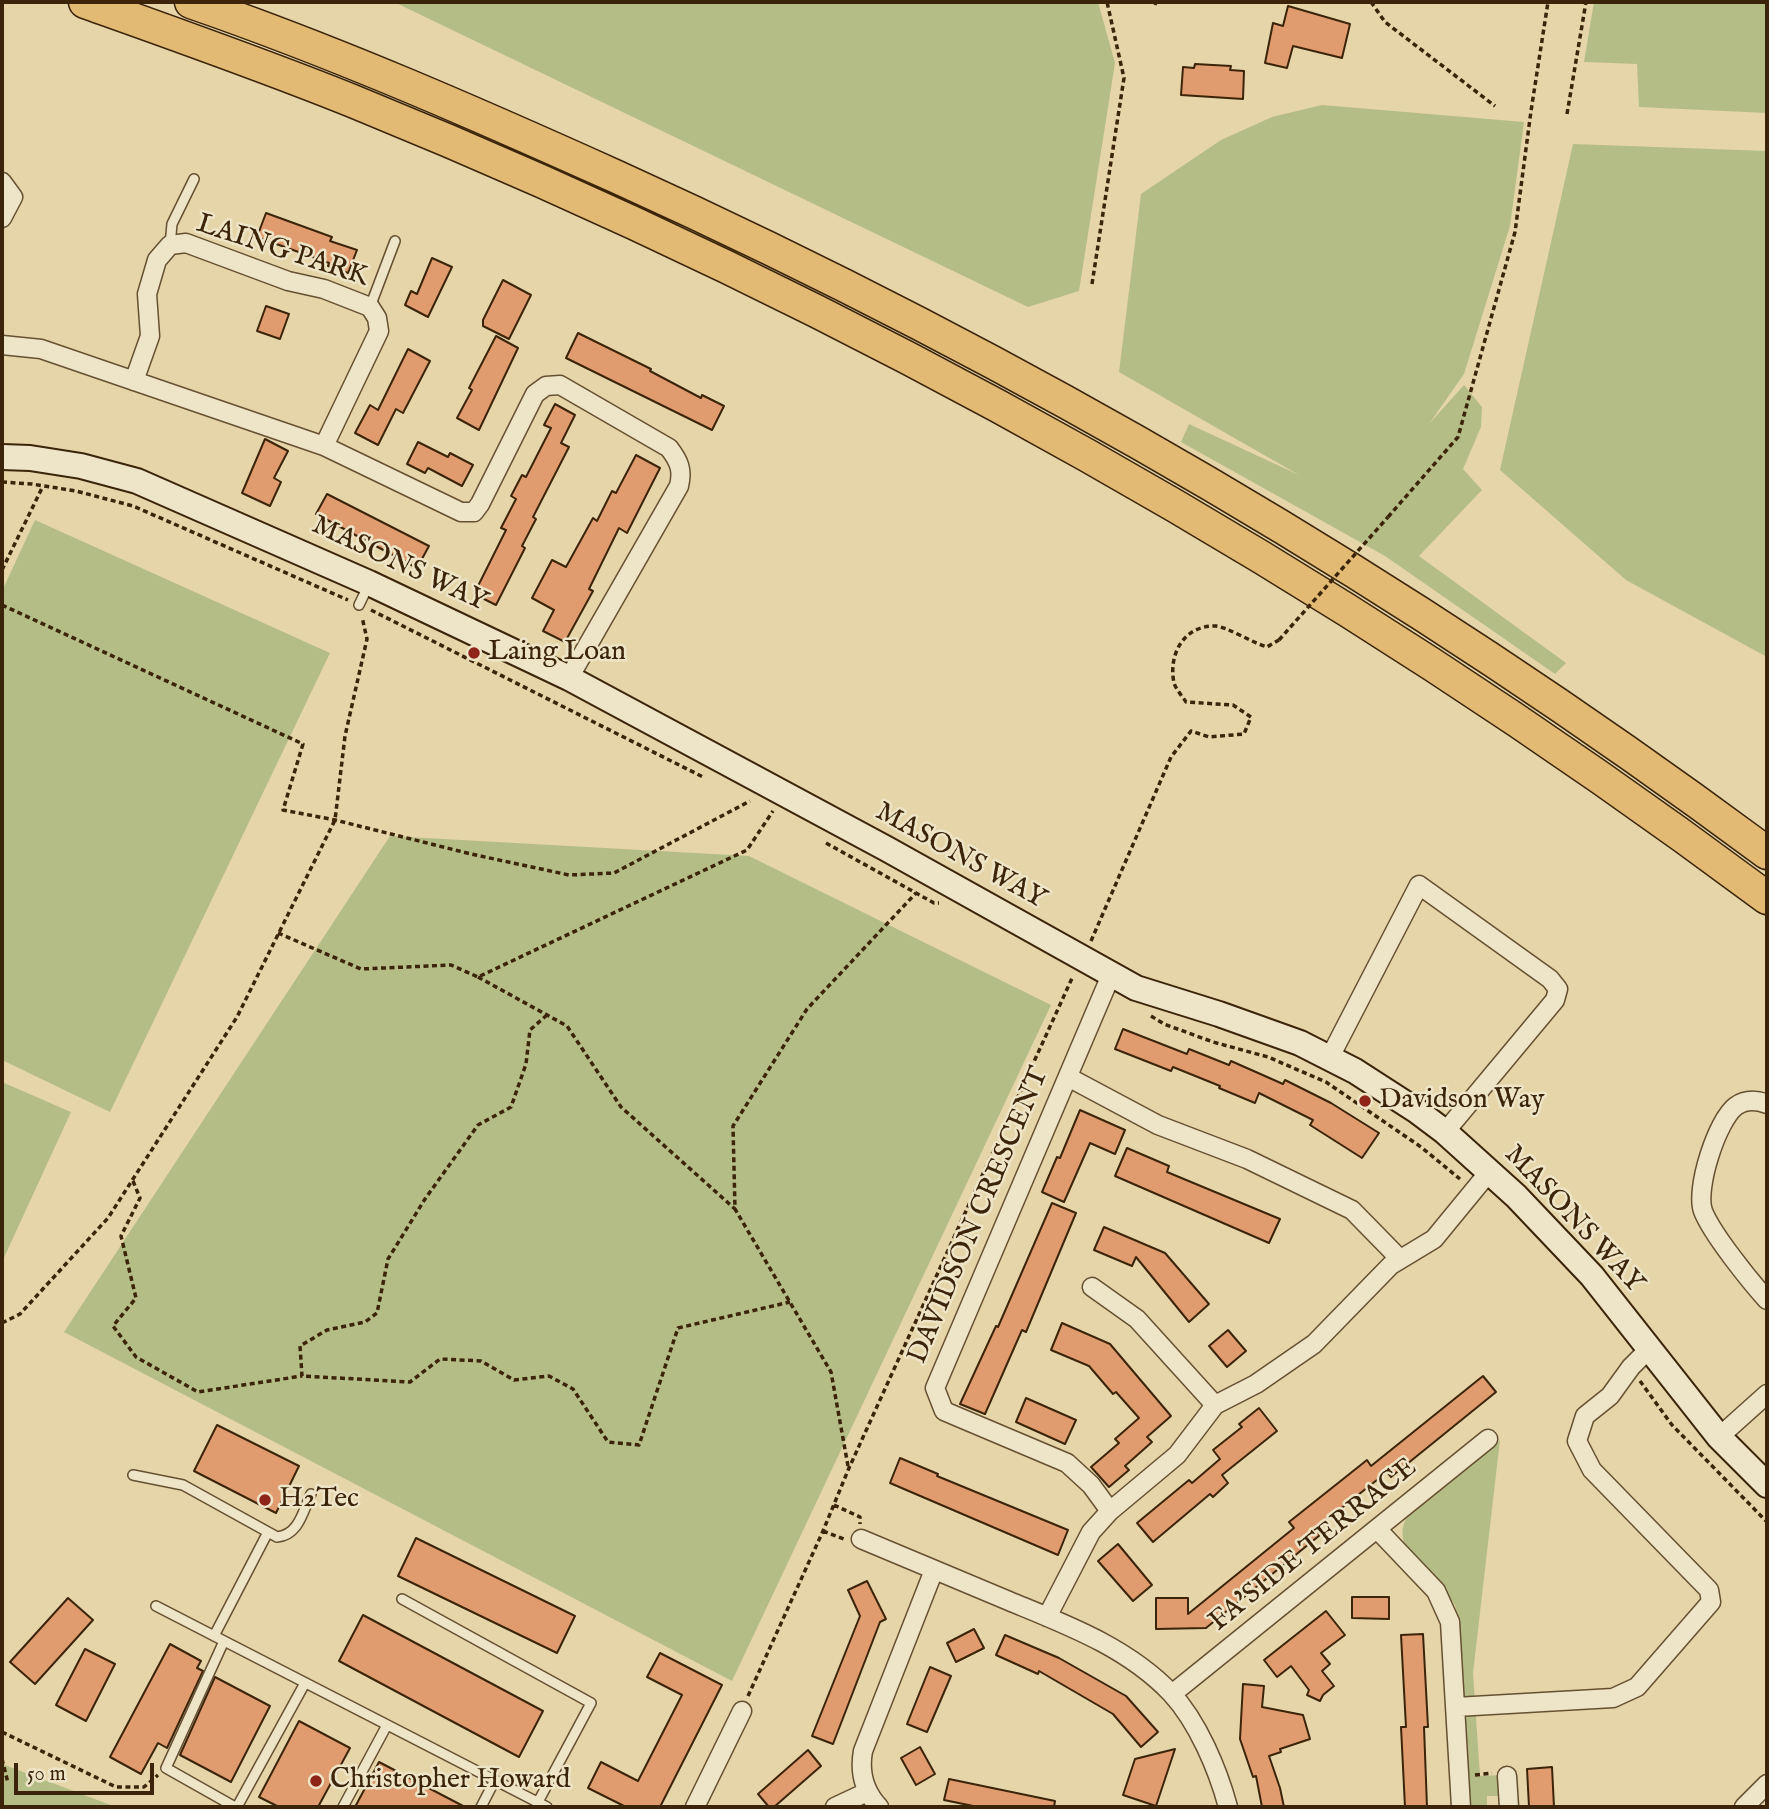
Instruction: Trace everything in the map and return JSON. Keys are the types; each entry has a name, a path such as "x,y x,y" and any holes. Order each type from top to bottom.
{"highway":[{"path":"85,2 353,101 513,169 812,309 992,403 1165,500 1360,617 1575,759 1767,898"},
{"path":"191,2 339,58 513,130 707,218 877,302 1036,386 1255,511 1448,631 1577,718 1767,853"}],"street":[{"path":"2,182 13,197 2,218"},
{"name":"LAING PARK","path":"134,381 150,336 146,294 157,260 170,245 186,243 288,281 324,289 370,307 377,318 379,331 324,446"},
{"path":"2,345 41,349 324,446 461,512 474,512 480,504 535,394 547,386 560,385 669,448 679,461 682,475 679,486 569,678"},
{"name":"MASONS WAY","path":"2,457 30,458 82,466 137,481 364,594 569,678 887,849 1136,988 1219,1014 1330,1057 1417,1111 1445,1132 1483,1179 1565,1246 1592,1276 1719,1437 1767,1485"},
{"path":"1330,1057 1419,885 1555,984 1558,989 1555,1000 1445,1132"},
{"name":"DAVIDSON CRESCENT","path":"1110,1511 1091,1485 1067,1463 944,1411 935,1388 1111,975"},
{"path":"1068,1077 1158,1125 1247,1159 1352,1210 1400,1259"},
{"path":"1767,1104 1750,1100 1736,1106 1717,1132 1703,1183 1702,1208 1711,1228 1767,1300"},
{"path":"1047,1617 1091,1532 1110,1511 1177,1455 1215,1405 1256,1384 1314,1344 1391,1265 1434,1239 1483,1179"},
{"path":"1092,1287 1137,1319 1215,1405"},
{"path":"1456,1707 1613,1698 1625,1694 1637,1687 1710,1602 1709,1590 1592,1471 1577,1441 1585,1416 1610,1396 1631,1367 1649,1349"},
{"path":"1719,1437 1767,1394"},
{"name":"FA'SIDE TERRACE","path":"1172,1694 1489,1439"},
{"path":"1377,1529 1436,1591 1447,1611 1452,1634 1461,1807"},
{"path":"861,1539 1088,1634 1125,1655 1172,1694 1186,1713 1219,1777 1228,1807"},
{"path":"879,1807 867,1792 861,1772 863,1751 934,1570"},
{"path":"695,1807 742,1711"},
{"path":"1507,1776 1509,1807"},
{"path":"1744,1807 1767,1784"},
{"path":"835,1807 867,1792"}],"lane":[{"path":"170,245 172,223 194,179"},
{"path":"370,307 395,241"},
{"path":"133,1475 183,1485 277,1537 293,1531 311,1494"},
{"path":"214,1636 268,1532"},
{"path":"401,1599 591,1703 538,1802"},
{"path":"156,1605 547,1807"},
{"path":"224,1641 166,1768 236,1807 305,1683"},
{"path":"343,1807 387,1725"},
{"path":"481,1807 495,1780"}],"path":[{"path":"1092,284 1124,78 1107,2"},
{"path":"1371,2 1385,22 1495,106"},
{"path":"742,1711 1171,757 1191,731 1209,737 1244,734 1251,717 1233,705 1186,702 1174,685 1173,658 1183,639 1199,627 1219,626 1267,647 1279,639 1458,437 1516,232 1548,2"},
{"path":"1567,114 1586,2"},
{"path":"2,482 76,491 133,506 364,594 715,783"},
{"path":"2,570 43,486"},
{"path":"2,1323 20,1314 100,1228 132,1180 237,1017 335,820 345,736 367,639 364,594"},
{"path":"2,605 303,744 283,810 335,820 471,855 569,875 614,873 750,801 738,795"},
{"path":"478,977 747,850 772,813 761,807"},
{"path":"820,840 934,903 947,904"},
{"path":"735,1209 733,1126 807,1009 916,893"},
{"path":"278,933 361,969 451,965 567,1026 621,1107 735,1209 831,1372 849,1468"},
{"path":"1140,1009 1164,1024 1213,1042 1268,1057 1326,1083 1421,1147 1464,1181 1483,1179"},
{"path":"302,1376 300,1346 327,1330 365,1322 377,1313 388,1259 425,1199 478,1125 511,1107 526,1064 530,1030 547,1015"},
{"path":"132,1180 140,1198 121,1236 136,1298 113,1326 136,1357 198,1392 302,1376 410,1382 440,1359 481,1361 514,1380 549,1376 573,1389 608,1442 639,1445 678,1328 790,1302"},
{"path":"1631,1367 1672,1425 1767,1522"},
{"path":"2,1732 116,1787 144,1787 166,1768"},
{"path":"2,1759 8,1783"},
{"path":"1459,1776 1504,1772 1507,1776"}],"green space":[{"path":"394,2 1098,2 1115,63 1079,291 1028,307"},
{"path":"1594,2 1767,2 1767,113 1639,107 1637,64 1584,62"},
{"path":"1322,105 1524,122 1510,226 1464,374 1429,424 1464,385 1482,407 1481,427 1463,469 1482,490 1419,556 1566,663 1555,674 1385,556 1181,442 1189,424 1299,475 1119,372 1141,194 1221,140 1272,117"},
{"path":"1573,144 1767,151 1767,657 1626,580 1500,470"},
{"path":"35,520 330,653 110,1112 2,1060 2,591"},
{"path":"390,836 749,856 1051,1005 732,1681 64,1332"},
{"path":"2,1082 71,1112 2,1262"},
{"path":"1500,1440 1473,1673 1480,1776 1503,1775 1504,1796 1487,1796 1487,1807 1469,1807 1459,1623 1455,1605 1404,1543 1402,1531 1409,1514"},
{"path":"2,1764 116,1807 2,1807"}],"building":[{"path":"1288,6 1350,24 1342,58 1293,46 1287,68 1265,63 1273,23 1283,26"},
{"path":"1195,64 1231,66 1230,70 1244,71 1243,99 1181,95 1183,67 1194,68"},
{"path":"266,213 332,237 330,241 357,250 348,273 328,266 329,263 257,237"},
{"path":"432,258 452,267 428,317 405,305 411,291 417,294"},
{"path":"503,280 531,295 509,339 483,326 483,320"},
{"path":"266,306 289,314 280,339 257,331"},
{"path":"578,333 651,369 650,371 701,398 702,395 724,406 712,430 566,358"},
{"path":"496,336 518,348 479,430 457,418"},
{"path":"408,349 430,361 403,413 396,409 378,445 355,433 370,405 378,410"},
{"path":"555,404 575,415 561,443 569,447 533,517 536,519 522,546 525,548 496,605 474,594 506,530 501,528 516,499 511,496 522,475 526,477 551,428 544,425"},
{"path":"265,439 288,451 274,478 281,482 270,506 242,493"},
{"path":"418,442 448,457 450,453 473,465 462,486 428,468 425,473 407,464"},
{"path":"636,455 660,468 627,533 619,528 589,589 593,591 565,642 543,631 554,610 532,598 552,560 566,567 593,518 597,521 612,491 616,493"},
{"path":"327,494 429,546 417,568 316,514"},
{"path":"1123,1029 1187,1054 1189,1049 1229,1065 1231,1061 1283,1084 1285,1080 1331,1103 1379,1133 1362,1158 1310,1125 1313,1120 1259,1093 1255,1103 1173,1067 1171,1071 1115,1049"},
{"path":"1080,1110 1125,1130 1115,1154 1090,1143 1064,1202 1042,1192"},
{"path":"1127,1148 1169,1166 1167,1172 1280,1219 1269,1243 1115,1176"},
{"path":"1052,1203 1076,1213 1026,1332 1022,1330 985,1414 960,1404 996,1326 998,1327"},
{"path":"1104,1227 1165,1253 1209,1304 1189,1322 1136,1257 1132,1266 1094,1250"},
{"path":"1062,1323 1110,1344 1171,1416 1147,1437 1152,1442 1125,1466 1129,1470 1109,1487 1091,1467 1119,1443 1115,1439 1139,1418 1116,1392 1113,1394 1089,1366 1051,1350"},
{"path":"1228,1330 1246,1351 1227,1367 1209,1346"},
{"path":"1483,1376 1496,1392 1391,1477 1387,1472 1315,1529 1320,1535 1206,1628 1156,1629 1156,1598 1188,1598 1188,1614 1294,1528 1289,1522 1367,1460 1371,1466"},
{"path":"1026,1398 1076,1420 1065,1444 1016,1422"},
{"path":"1259,1408 1277,1431 1222,1475 1228,1483 1213,1497 1210,1494 1153,1542 1137,1523 1189,1480 1192,1483 1220,1459 1213,1450 1242,1427 1239,1424"},
{"path":"217,1425 299,1466 276,1513 194,1471"},
{"path":"900,1458 1068,1530 1058,1555 890,1483"},
{"path":"416,1538 575,1616 557,1653 398,1576"},
{"path":"1118,1544 1152,1585 1133,1601 1098,1561"},
{"path":"867,1581 886,1619 880,1622 833,1744 812,1736 860,1616 848,1590"},
{"path":"1352,1597 1389,1597 1389,1619 1352,1618"},
{"path":"68,1598 93,1620 35,1684 10,1662"},
{"path":"1326,1611 1345,1635 1321,1653 1330,1664 1322,1671 1334,1686 1320,1701 1307,1695 1309,1690 1291,1666 1277,1677 1264,1660"},
{"path":"363,1615 543,1711 519,1757 339,1661"},
{"path":"974,1629 984,1648 956,1662 947,1643"},
{"path":"1423,1634 1428,1727 1424,1727 1427,1807 1405,1807 1401,1727 1406,1727 1401,1635"},
{"path":"1005,1635 1059,1658 1126,1696 1158,1732 1141,1747 1113,1714 1039,1671 1038,1674 996,1655"},
{"path":"170,1644 201,1661 197,1668 203,1671 167,1748 158,1743 141,1774 110,1757"},
{"path":"85,1649 115,1664 86,1721 56,1705"},
{"path":"660,1653 722,1685 660,1807 626,1807 588,1788 601,1762 638,1781 682,1695 647,1677"},
{"path":"930,1667 951,1676 927,1732 907,1724"},
{"path":"215,1677 270,1706 231,1782 180,1755"},
{"path":"1243,1684 1264,1686 1262,1707 1303,1715 1310,1739 1280,1749 1281,1752 1269,1756 1284,1807 1262,1807 1256,1776 1253,1777 1240,1739"},
{"path":"299,1721 350,1748 318,1807 279,1807 259,1797"},
{"path":"920,1747 935,1774 916,1785 901,1758"},
{"path":"1175,1749 1156,1806 1123,1795 1135,1759"},
{"path":"808,1750 821,1766 774,1807 769,1807 758,1794"},
{"path":"379,1762 465,1807 355,1807"},
{"path":"1552,1767 1554,1807 1529,1807 1527,1769"},
{"path":"949,1779 1055,1801 1054,1807 978,1807 944,1800"}],"place":[{"name":"Laing Loan","path":"474,653"},
{"name":"Davidson Way","path":"1365,1101"},
{"name":"H2Tec","path":"265,1500"},
{"name":"Christopher Howard","path":"316,1781"}]}
